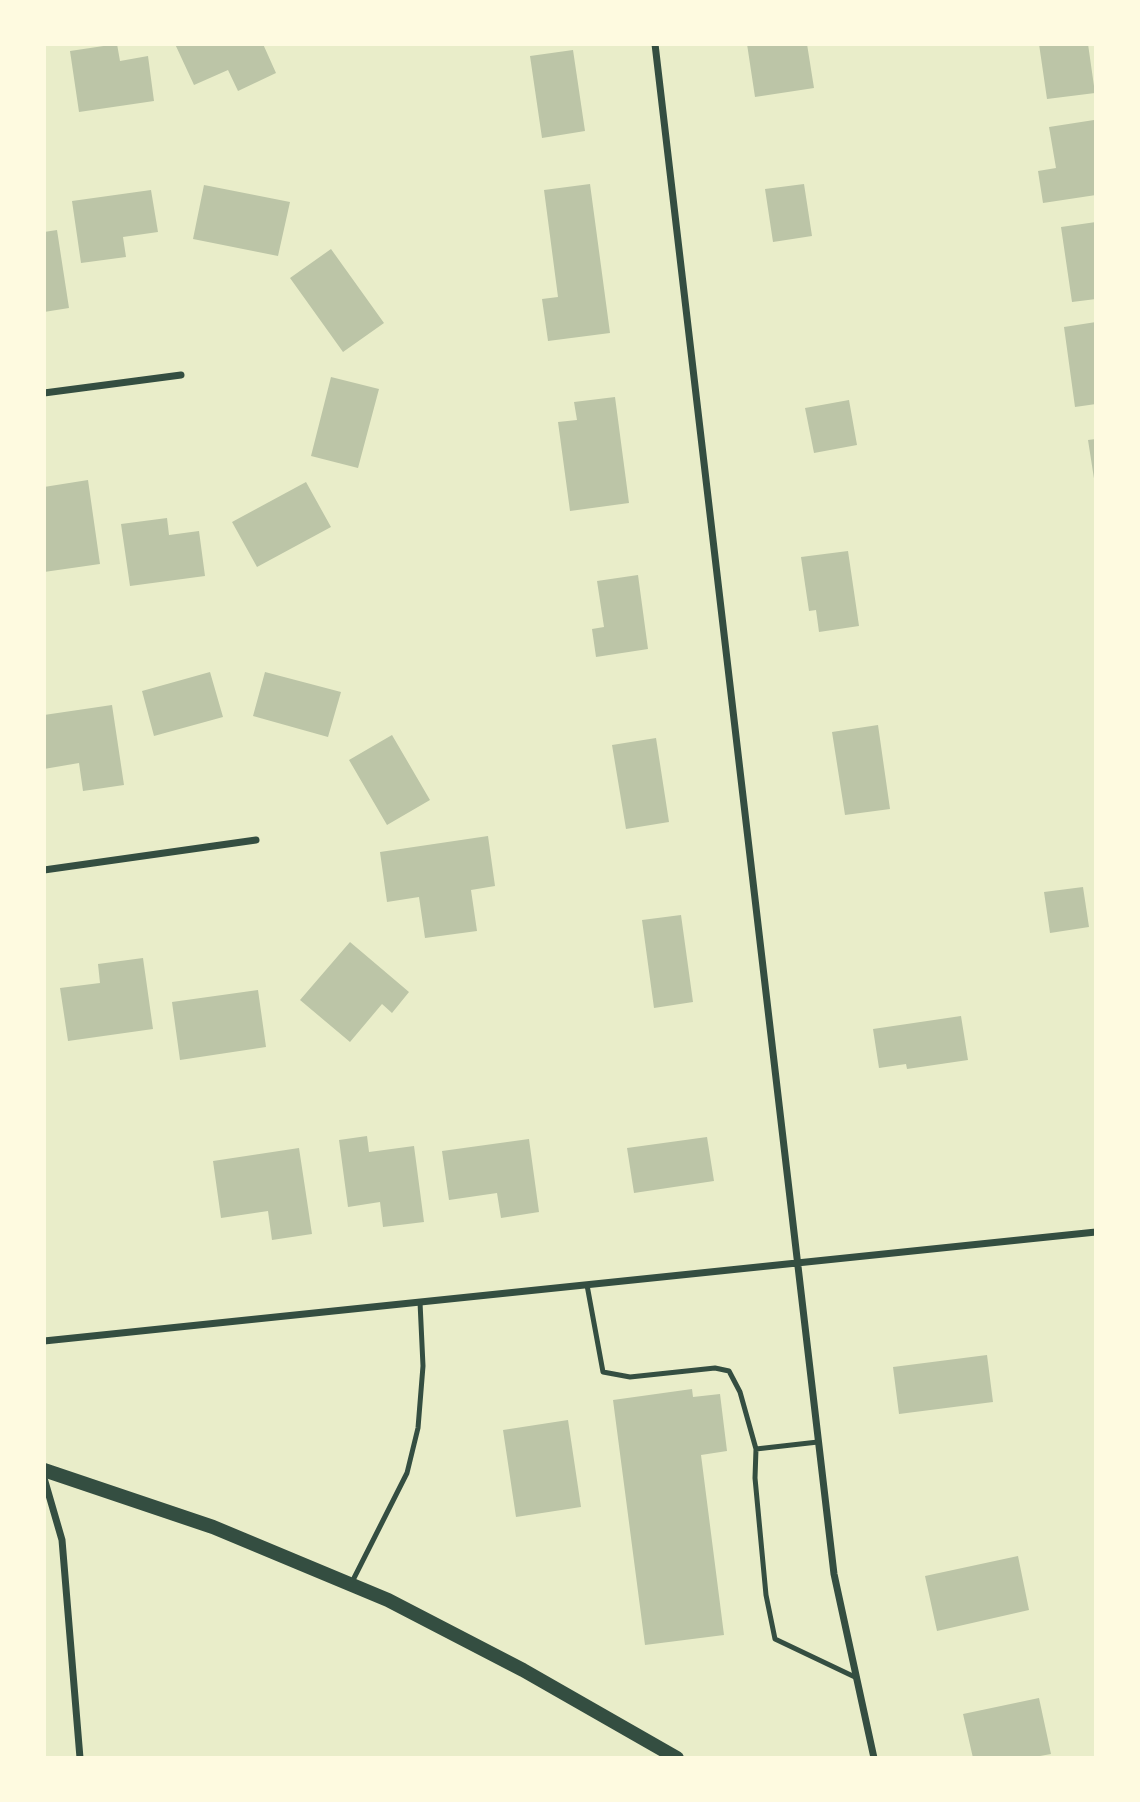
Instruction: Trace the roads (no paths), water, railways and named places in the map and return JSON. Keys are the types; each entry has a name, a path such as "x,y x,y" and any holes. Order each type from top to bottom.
{"main road":[{"path":"44,1470 213,1527 387,1600 523,1670 677,1758"}],"street":[{"path":"655,44 834,1574 874,1758"},
{"path":"44,393 181,375"},
{"path":"44,870 256,840"},
{"path":"44,1341 1096,1232"},
{"path":"44,1478 62,1540 80,1758"}],"lane":[{"path":"587,1285 603,1372 630,1377 715,1368 729,1371 740,1392 756,1449 755,1478 766,1595 775,1639 857,1678"},
{"path":"351,1585 407,1473 418,1428 423,1366 420,1301"},
{"path":"756,1449 818,1442"}]}
